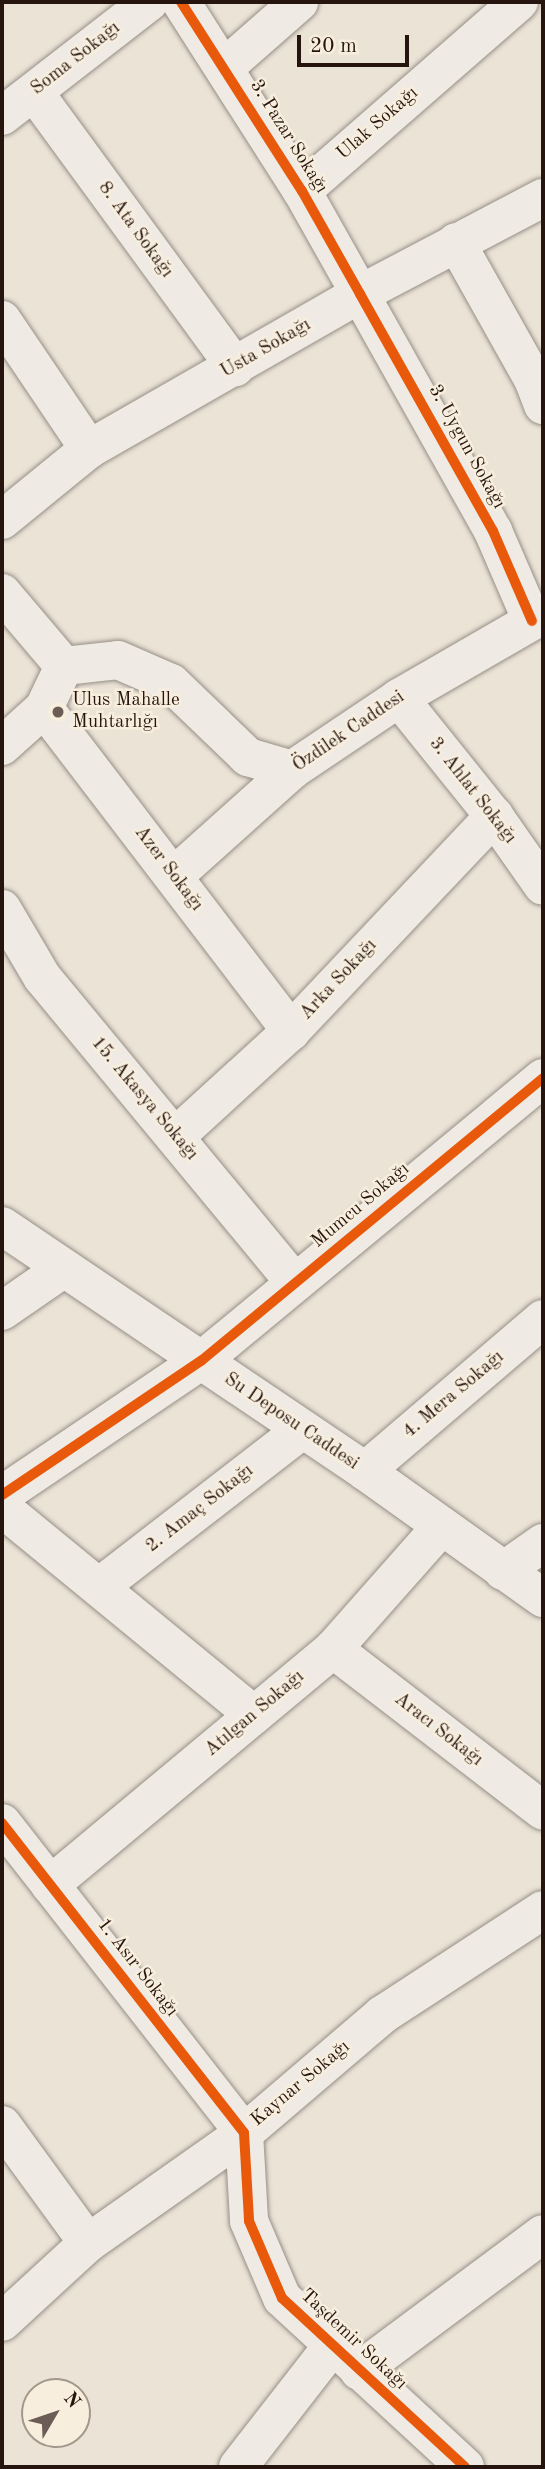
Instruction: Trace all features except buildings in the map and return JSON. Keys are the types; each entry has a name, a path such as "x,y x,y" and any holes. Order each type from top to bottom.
{"street":[{"name":"Soma Sokağı","path":"2,117 149,2"},
{"name":"3. Pazar Sokağı","path":"181,2 302,191 360,294"},
{"path":"224,68 299,2"},
{"name":"Ulak Sokağı","path":"302,191 519,2"},
{"name":"8. Ata Sokağı","path":"34,92 235,367"},
{"name":"Usta Sokağı","path":"2,520 89,449 360,294 543,198"},
{"path":"456,242 533,379 543,405"},
{"name":"3. Uygun Sokağı","path":"360,294 493,531 538,618"},
{"path":"2,320 89,449"},
{"path":"2,593 64,666"},
{"name":"Özdilek Caddesi","path":"174,876 292,769 399,698 538,618"},
{"path":"64,666 118,660 171,683 248,757 292,769"},
{"path":"2,746 44,708 64,666"},
{"name":"3. Ahlat Sokağı","path":"399,698 494,816 543,886"},
{"name":"Azer Sokağı","path":"44,708 291,1031"},
{"name":"Arka Sokağı","path":"176,1136 291,1031 494,816"},
{"name":"15. Akasya Sokağı","path":"2,909 42,978 176,1136 295,1283"},
{"name":"Mumcu Sokağı","path":"2,1495 201,1361 543,1078"},
{"name":"Su Deposu Caddesi","path":"2,1226 365,1471 543,1598"},
{"path":"2,1311 64,1268"},
{"name":"4. Mera Sokağı","path":"365,1471 543,1319"},
{"name":"2. Amaç Sokağı","path":"99,1587 302,1430"},
{"path":"2,1508 254,1715"},
{"name":"Atılgan Sokağı","path":"50,1885 333,1649 442,1526"},
{"path":"503,1571 543,1543"},
{"name":"Aracı Sokağı","path":"333,1649 543,1811"},
{"name":"1. Asır Sokağı","path":"7,1839 50,1885 244,2133"},
{"name":"Kaynar Sokağı","path":"2,2322 88,2243 244,2133 383,2015 543,1909"},
{"path":"2,2125 88,2243"},
{"name":"Taşdemir Sokağı","path":"244,2133 249,2221 282,2298 447,2460"},
{"path":"238,2467 346,2358 543,2234"}],"cycle path":[{"path":"181,2 302,191 493,531 532,621"},
{"path":"2,1495 201,1361 543,1078"},
{"path":"2,1823 244,2133 249,2221 282,2298 465,2467"}],"place":[{"name":"Ulus Mahalle Muhtarlığı","path":"58,712"}]}
